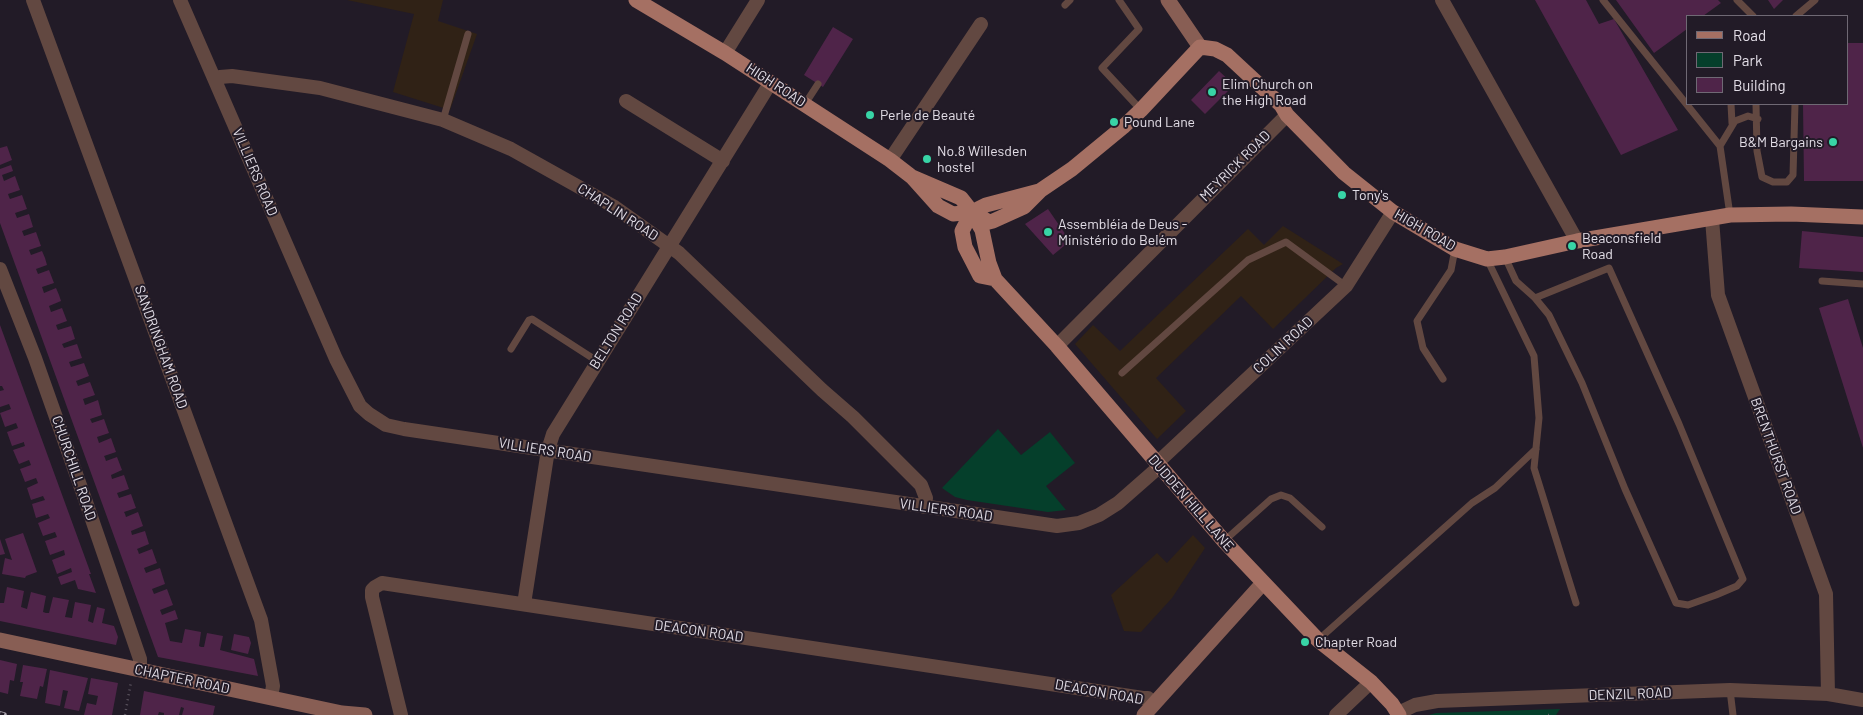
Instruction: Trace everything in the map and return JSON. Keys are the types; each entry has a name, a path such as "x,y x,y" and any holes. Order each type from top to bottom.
{"main road":[{"name":"HIGH ROAD","path":"636,0 772,82 890,160 912,177 938,206 953,214 972,212 986,205 1041,190 1072,168 1141,110 1200,47 1215,49 1227,55 1280,106 1344,173 1393,212 1455,249 1486,259 1505,258 1577,241 1730,215 1791,214 1863,217"},
{"name":"DUDDEN HILL LANE","path":"972,212 962,231 965,247 980,276 995,280 1057,346 1158,466 1263,584 1318,640 1371,682 1399,714"}],"street":[{"name":"SANDRINGHAM ROAD","path":"33,0 261,620 274,686 271,697"},
{"name":"VILLIERS ROAD","path":"180,0 336,360 360,406 386,425 1057,526 1072,524 1099,515 1118,503 1158,466"},
{"path":"725,53 758,0"},
{"path":"1168,0 1200,47"},
{"path":"1442,0 1577,241"},
{"path":"890,160 981,24"},
{"name":"CHAPLIN ROAD","path":"215,80 232,76 320,88 444,120 511,149 552,170 613,206 686,259 822,390 853,417 921,485 926,498 924,507"},
{"name":"BELTON ROAD","path":"524,604 548,450 553,434 772,82"},
{"path":"626,101 722,161"},
{"name":"MEYRICK ROAD","path":"1057,346 1287,115"},
{"name":"COLIN ROAD","path":"1158,466 1346,286 1393,212"},
{"name":"BRENTHURST ROAD","path":"1712,219 1718,295 1826,594 1828,694"},
{"name":"CHURCHILL ROAD","path":"0,269 35,358 140,659 136,674"},
{"name":"DEACON ROAD","path":"401,715 372,597 372,590 375,586 382,583 1148,698 1149,710"},
{"path":"1149,710 1263,584"},
{"name":"CHAPTER ROAD","path":"0,640 136,674 271,697 342,713 365,715"},
{"path":"1336,715 1371,682"},
{"name":"DENZIL ROAD","path":"1399,714 1414,705 1437,701 1730,690 1828,694 1863,700"}],"lane":[{"path":"1119,0 1139,29 1102,68 1141,110"},
{"path":"1604,0 1686,103"},
{"path":"1737,0 1752,15"},
{"path":"1797,15 1816,0"},
{"path":"444,120 468,34"},
{"path":"805,104 818,84"},
{"path":"1687,105 1720,146 1730,215"},
{"path":"1720,146 1732,123 1731,105"},
{"path":"1756,105 1758,119 1757,151 1762,177 1773,182 1787,182 1793,175 1795,105"},
{"path":"1732,123 1748,116 1758,119"},
{"path":"1122,373 1248,260 1286,242 1346,286"},
{"path":"1443,379 1422,348 1417,321 1451,270 1455,249"},
{"path":"1505,258 1516,281 1536,298 1549,315 1582,383 1625,489 1676,603 1688,605 1737,586 1743,579 1679,424 1609,268 1536,298"},
{"path":"1486,259 1534,356 1539,418 1534,468 1576,603"},
{"path":"1822,281 1862,286"},
{"path":"511,349 532,318 598,360"},
{"path":"1318,640 1472,503 1495,488 1536,449"},
{"path":"1224,541 1271,499 1281,495 1290,498 1322,527"},
{"path":"1730,690 1733,715"}],"path":[{"path":"125,715 136,674"}],"shaded area":[{"path":"347,0 443,0 438,21 477,34 450,110 393,92 414,14"},
{"path":"1283,226 1343,264 1336,268 1273,329 1241,296 1156,378 1186,411 1157,439 1075,344 1093,325 1120,351 1248,229 1264,245"},
{"path":"1193,535 1205,548 1172,598 1141,632 1124,631 1111,595 1157,553 1167,563"}],"green space":[{"path":"998,429 1021,455 1050,432 1075,463 1046,486 1066,510 1048,512 967,500 955,497 942,488"},
{"path":"1560,709 1556,715 1429,715 1436,713"}],"building":[{"path":"1535,0 1586,0 1599,24 1614,19 1678,130 1621,155"},
{"path":"1616,0 1718,0 1721,3 1704,15 1686,15 1686,30 1654,53"},
{"path":"1768,0 1783,0 1774,9"},
{"path":"833,27 853,39 823,87 804,75"},
{"name":"B&M Bargains","path":"1848,43 1863,43 1863,181 1804,181 1803,105 1848,105"},
{"name":"Elim Church on the High Road","path":"1219,71 1234,85 1205,114 1191,100"},
{"path":"7,146 12,160 0,165 0,148"},
{"path":"11,165 13,171 2,175 4,181 15,176 20,190 8,194 9,197 10,199 22,195 27,209 15,213 17,218 29,214 33,227 22,231 24,236 36,232 41,246 29,250 31,255 42,251 47,265 36,269 38,274 49,270 54,283 42,287 44,293 56,288 61,301 49,306 51,312 62,308 67,321 56,325 57,328 58,330 71,326 75,339 62,344 64,348 77,344 82,358 69,362 71,367 84,363 89,376 76,381 78,386 90,382 95,395 83,399 85,405 98,400 102,415 90,419 92,423 104,419 109,433 97,437 99,443 111,438 116,452 104,456 106,461 117,457 122,470 111,475 112,479 124,475 129,489 117,493 119,498 131,494 136,508 124,512 126,517 138,512 143,526 131,531 132,535 145,531 149,544 137,549 139,554 152,549 157,563 144,568 146,573 160,568 165,584 152,589 154,594 167,589 173,605 160,610 162,615 175,610 178,619 165,623 170,641 182,643 185,629 201,632 199,646 201,647 204,647 207,633 223,636 220,650 254,659 258,676 158,657 0,223 0,169"},
{"name":"Assembléia de Deus - Ministério do Belém","path":"1048,209 1070,241 1053,255 1025,224"},
{"path":"1802,231 1863,237 1863,272 1799,268"},
{"path":"1848,299 1863,348 1863,448 1819,308"},
{"path":"0,325 91,574 89,574 96,593 78,589 75,580 61,585 58,577 72,572 71,568 57,574 52,560 65,555 64,550 50,555 45,541 57,537 55,532 43,536 38,523 50,518 48,514 36,518 32,504 45,500 43,496 31,500 27,488 38,483 36,478 25,482 20,469 31,465 29,460 19,464 13,450 25,446 24,442 12,446 7,432 18,428 16,423 5,427 0,413 11,409 9,404 0,407 0,391 4,390 0,386"},
{"path":"23,533 37,572 25,578 2,574 5,558 12,560 5,539"},
{"path":"0,539 5,554 0,555"},
{"path":"7,587 24,591 21,607 27,609 31,592 46,596 43,612 46,613 49,613 53,597 69,600 65,617 72,618 75,602 91,605 88,621 93,623 97,607 105,609 102,623 114,626 118,637 116,645 0,621 0,603 4,603"},
{"path":"234,634 249,637 251,643 248,654 231,650"},
{"path":"0,660 17,664 14,681 10,680 8,694 0,692"},
{"path":"23,665 47,669 43,687 40,686 37,699 20,696 23,682 20,682"},
{"path":"50,670 88,678 79,711 64,708 68,691 63,690 60,706 45,703"},
{"path":"91,678 118,683 112,715 84,715 87,703 96,705 98,696 88,694"},
{"path":"144,691 215,706 213,715 182,715 184,708 181,707 179,715 164,715 164,713 159,712 158,715 140,715"}],"railway":[{"path":"0,714 4,715"}],"place":[{"name":"Elim Church on the High Road","path":"1212,92"},
{"name":"Perle de Beauté","path":"870,115"},
{"name":"Pound Lane","path":"1114,122"},
{"name":"B&M Bargains","path":"1833,142"},
{"name":"No.8 Willesden hostel","path":"927,159"},
{"name":"Tony's","path":"1342,195"},
{"name":"Assembléia de Deus - Ministério do Belém","path":"1048,232"},
{"name":"Beaconsfield Road","path":"1572,246"},
{"name":"Chapter Road","path":"1305,642"}]}
